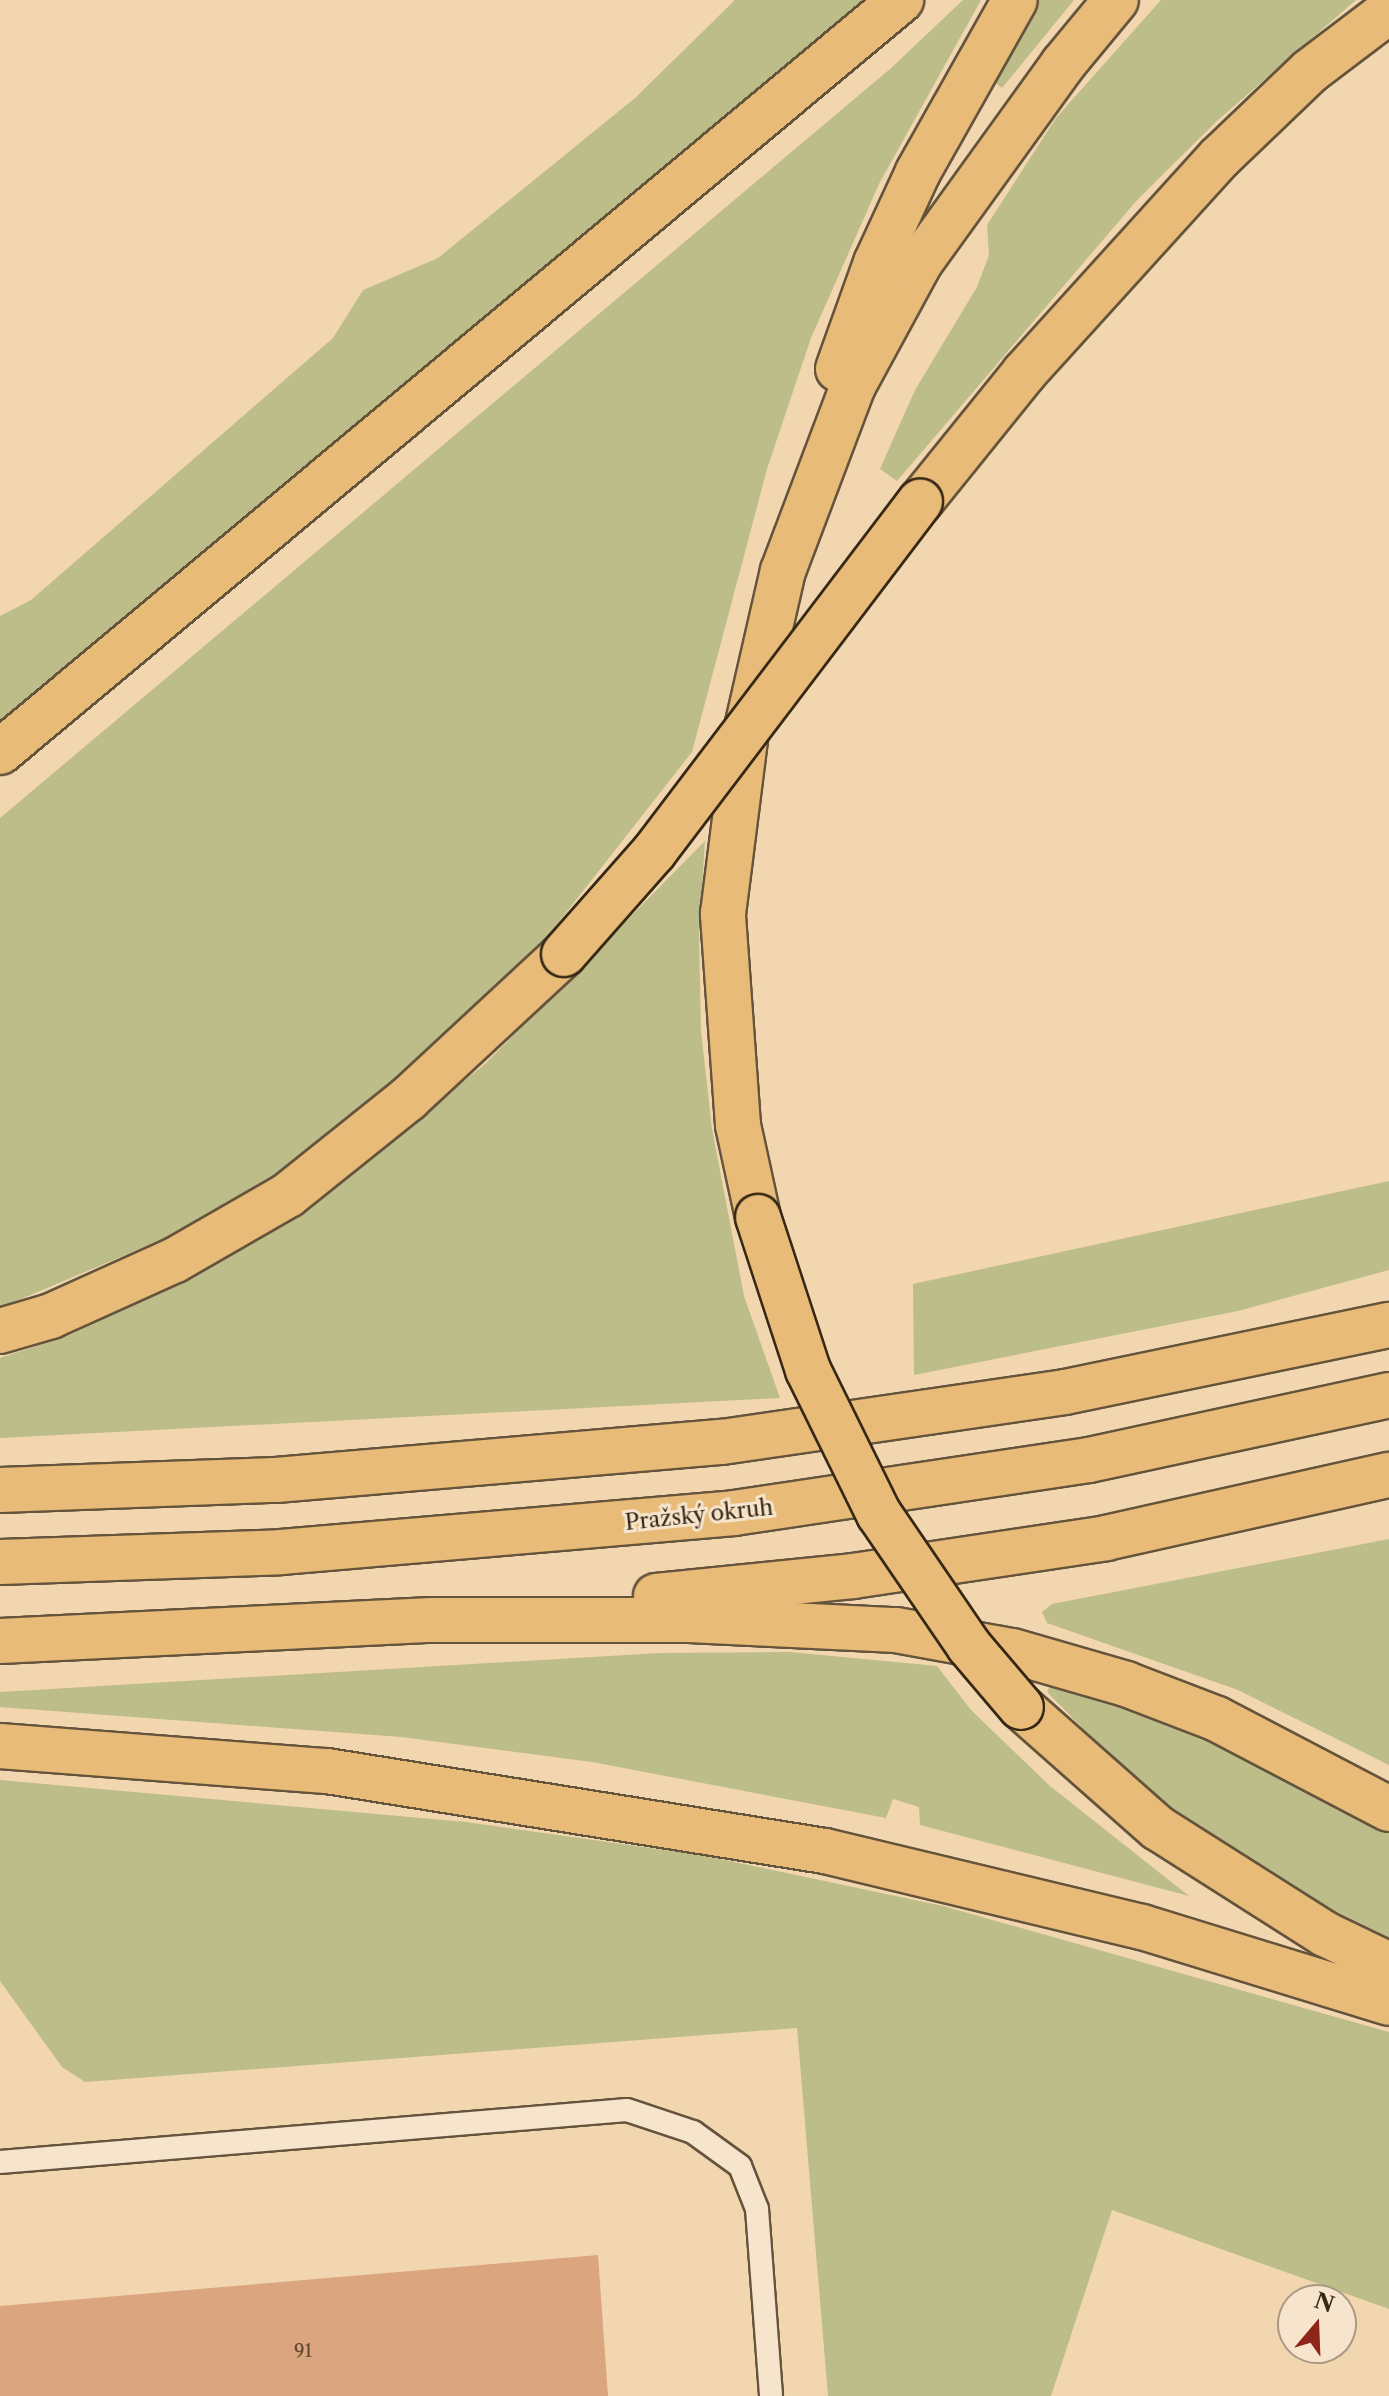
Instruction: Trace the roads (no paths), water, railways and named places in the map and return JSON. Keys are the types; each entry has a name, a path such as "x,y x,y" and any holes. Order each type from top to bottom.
{"highway":[{"path":"0,752 901,0"},
{"path":"1015,0 918,172 876,263 802,482 766,638 729,834 723,914 735,1097 758,1217 808,1370 879,1514 922,1581 1021,1707 1158,1828 1325,1934 1389,1965"},
{"path":"766,638 815,476 853,386 914,275 997,152 1116,0"},
{"path":"0,1331 51,1316 175,1260 288,1195 408,1099 564,954 654,852 920,502 1024,373 1219,158 1310,71 1389,11"},
{"path":"0,1490 276,1480 722,1442 1065,1392 1389,1325"},
{"name":"Pražský okruh","path":"0,1562 281,1552 734,1513 1089,1460 1389,1395"},
{"path":"0,1641 431,1620 853,1576 1059,1545 1389,1475"},
{"path":"431,1620 800,1623 896,1630 1012,1651 1126,1684 1217,1719 1389,1809"},
{"path":"0,1746 327,1771 810,1848 1142,1927 1389,2003"}],"lane":[{"path":"0,2162 627,2110 693,2132 740,2166 757,2209 771,2396"}]}
